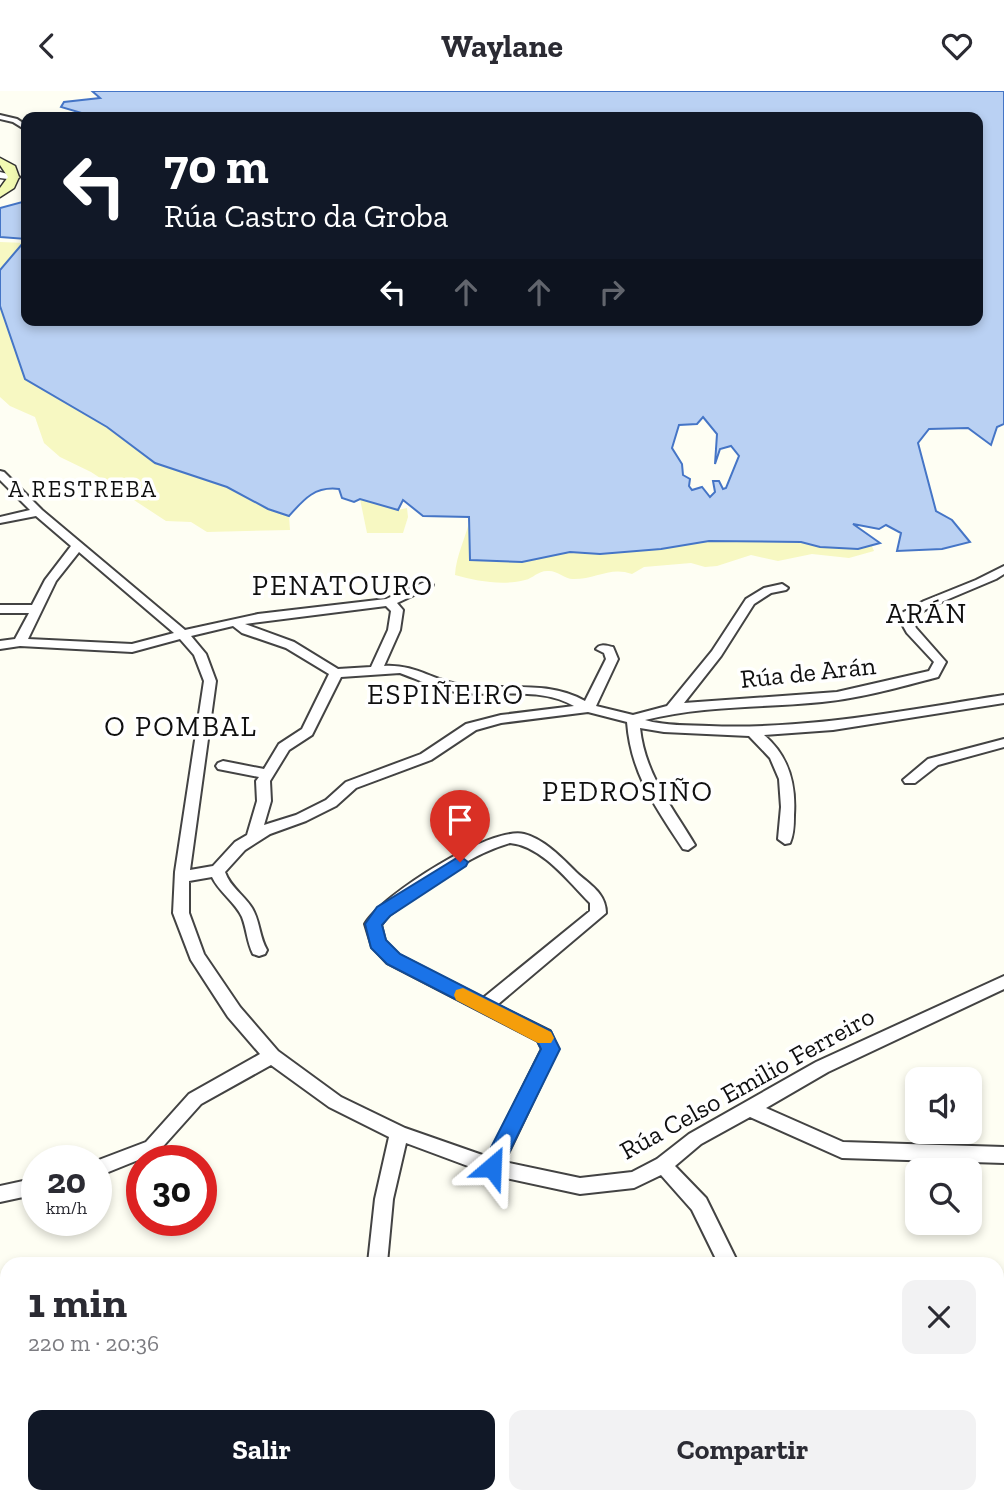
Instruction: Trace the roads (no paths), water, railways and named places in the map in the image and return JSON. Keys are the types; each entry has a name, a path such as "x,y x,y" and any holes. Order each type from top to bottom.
{"main road":[{"path":"0,161 11,167 15,177 14,182 1,193"}],"street":[{"path":"0,117 15,120 21,124"},
{"path":"0,175 15,177"},
{"name":"Rúa Celso Emilio Ferreiro","path":"0,474 38,512 183,634 200,654 209,681 182,877 181,913 197,956 234,1012 272,1056 335,1103 399,1132 492,1167 580,1186 634,1180 663,1165 695,1139 822,1067 1004,982"},
{"path":"0,520 38,512"},
{"path":"20,642 35,609 64,560 78,545"},
{"name":"Rúa de Arán","path":"672,709 701,704 825,698 892,686 934,674 940,662 911,630 904,617 913,610 974,588 1004,569"},
{"path":"0,645 20,642 132,648 183,634 308,611 389,602 427,585"},
{"path":"633,719 672,709 717,653 750,603 768,590 782,588"},
{"path":"376,669 398,619 397,610 389,602"},
{"path":"0,609 35,609"},
{"path":"236,624 290,645 336,673 401,669 460,689 523,690 567,696 588,708 633,719 644,725 664,728 752,732 833,726 1004,699"},
{"path":"588,708 612,659 609,650 602,649"},
{"path":"253,838 264,801 263,781 284,747 307,732 336,673"},
{"path":"182,877 217,871 240,846 253,838 331,803 351,785 426,757 471,727 501,719 588,708"},
{"path":"633,719 634,745 642,775 688,845"},
{"path":"752,732 766,742 787,776 790,790 785,839"},
{"path":"910,780 933,762 1004,743"},
{"path":"223,766 267,774"},
{"path":"484,1006 598,913 598,901 522,838 504,837 481,848 383,912 373,924 377,943 394,959 484,1006 544,1036 550,1049 492,1167"},
{"path":"217,871 220,883 247,911 252,923 252,940 259,950"},
{"path":"112,1163 152,1147 195,1099 272,1056"},
{"path":"749,1108 842,1150 1004,1155"},
{"path":"378,1257 384,1199 399,1132"},
{"path":"663,1165 699,1204 725,1257"},
{"path":"0,1194 21,1189"}],"water":[{"path":"92,91 1004,91 1004,424 997,427 991,445 968,428 929,429 918,443 936,511 952,520 970,542 942,549 897,551 901,533 886,525 879,529 853,524 880,543 858,549 820,547 801,542 709,541 661,549 600,554 570,552 522,562 470,560 469,517 423,516 403,500 398,510 360,499 354,502 342,498 339,489 323,490 305,499 289,516 268,509 227,487 155,463 107,427 25,379 0,306 0,270 21,245 21,326 983,326 983,112 78,112 61,107 64,102 100,98","holes":["703,417 717,434 715,464 720,449 731,446 739,456 726,488 723,489 719,481 713,481 715,492 710,497 702,487 692,490 689,486 690,479 683,475 682,464 672,448 679,425 697,424"]},
{"path":"21,202 21,239 0,237 0,208"}],"district":[{"name":"A RESTREBA","path":"83,489"},
{"name":"PENATOURO","path":"343,585"},
{"name":"ARÁN","path":"927,613"},
{"name":"ESPIÑEIRO","path":"446,694"},
{"name":"O POMBAL","path":"181,726"},
{"name":"PEDROSIÑO","path":"628,791"}]}
